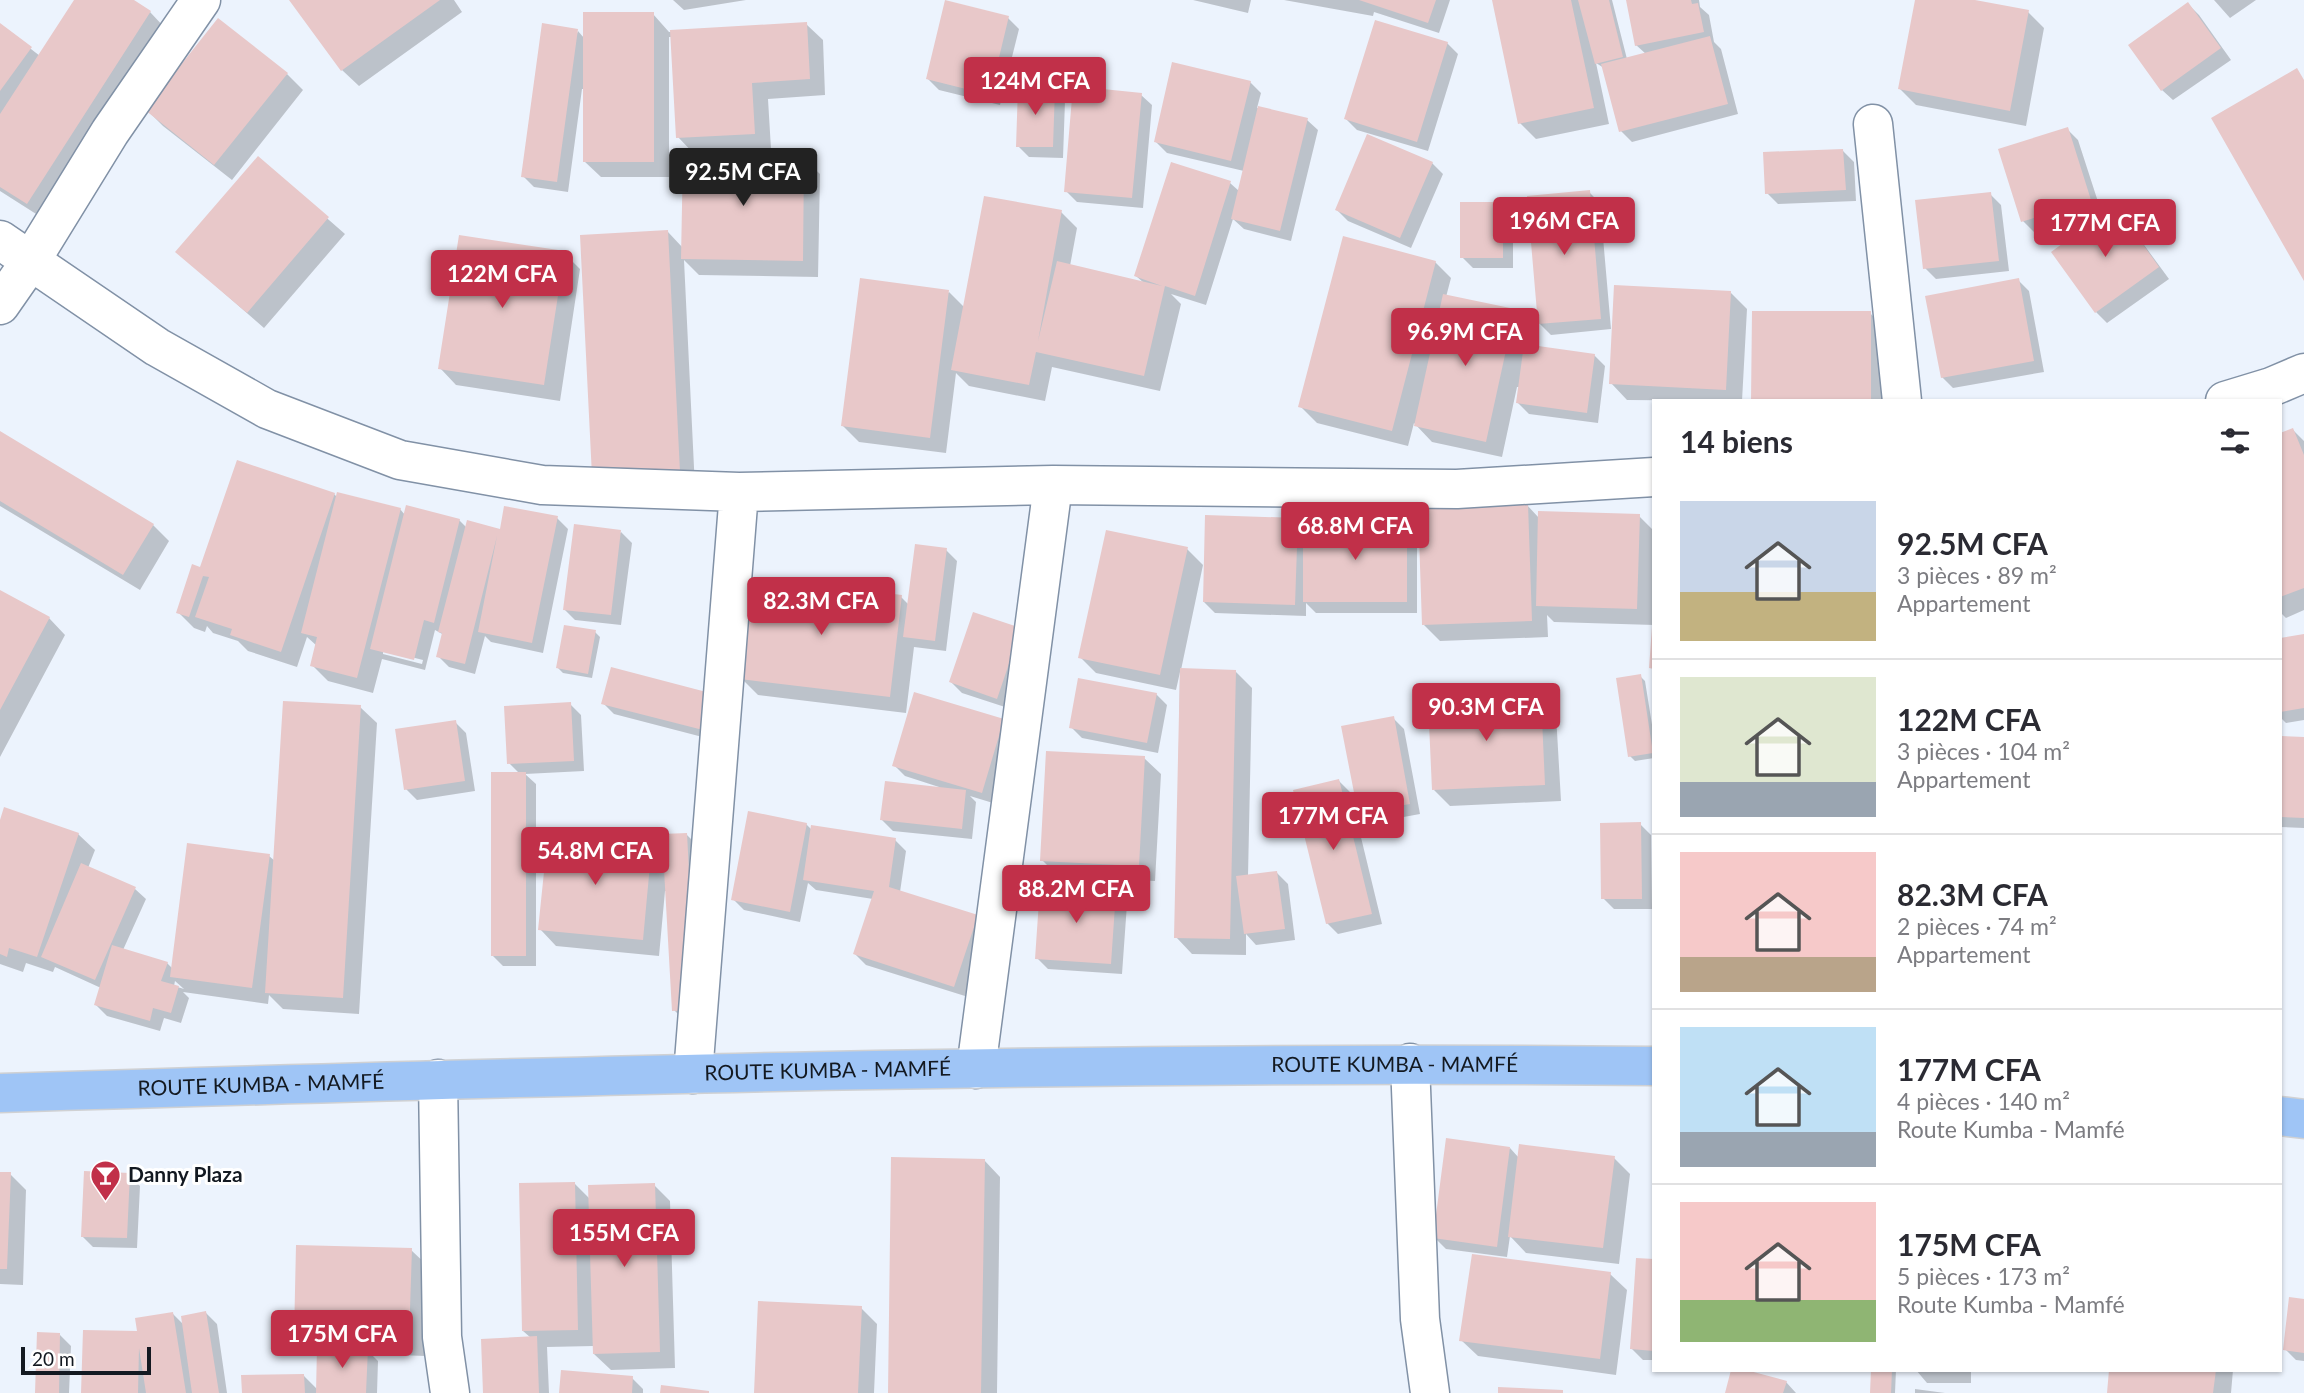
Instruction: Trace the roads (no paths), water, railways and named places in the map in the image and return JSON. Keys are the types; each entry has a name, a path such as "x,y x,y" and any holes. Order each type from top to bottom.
{"highway":[{"name":"ROUTE KUMBA - MAMFÉ","path":"0,1093 438,1079 976,1069 1410,1063 1652,1066"},
{"path":"2282,1116 2304,1119"}],"street":[{"path":"0,304 15,251 110,132 201,0"},
{"path":"1873,124 1902,399"},
{"path":"15,251 157,346 267,409 400,460 542,485 739,492 1053,485 1457,488 1652,477"},
{"path":"2232,399 2304,373"},
{"path":"976,1069 1053,485"},
{"path":"693,1074 739,492"},
{"path":"1410,1063 1420,1319 1430,1393"},
{"path":"438,1079 442,1337 450,1393"}],"place":[{"name":"Danny Plaza","path":"105,1202"}]}
